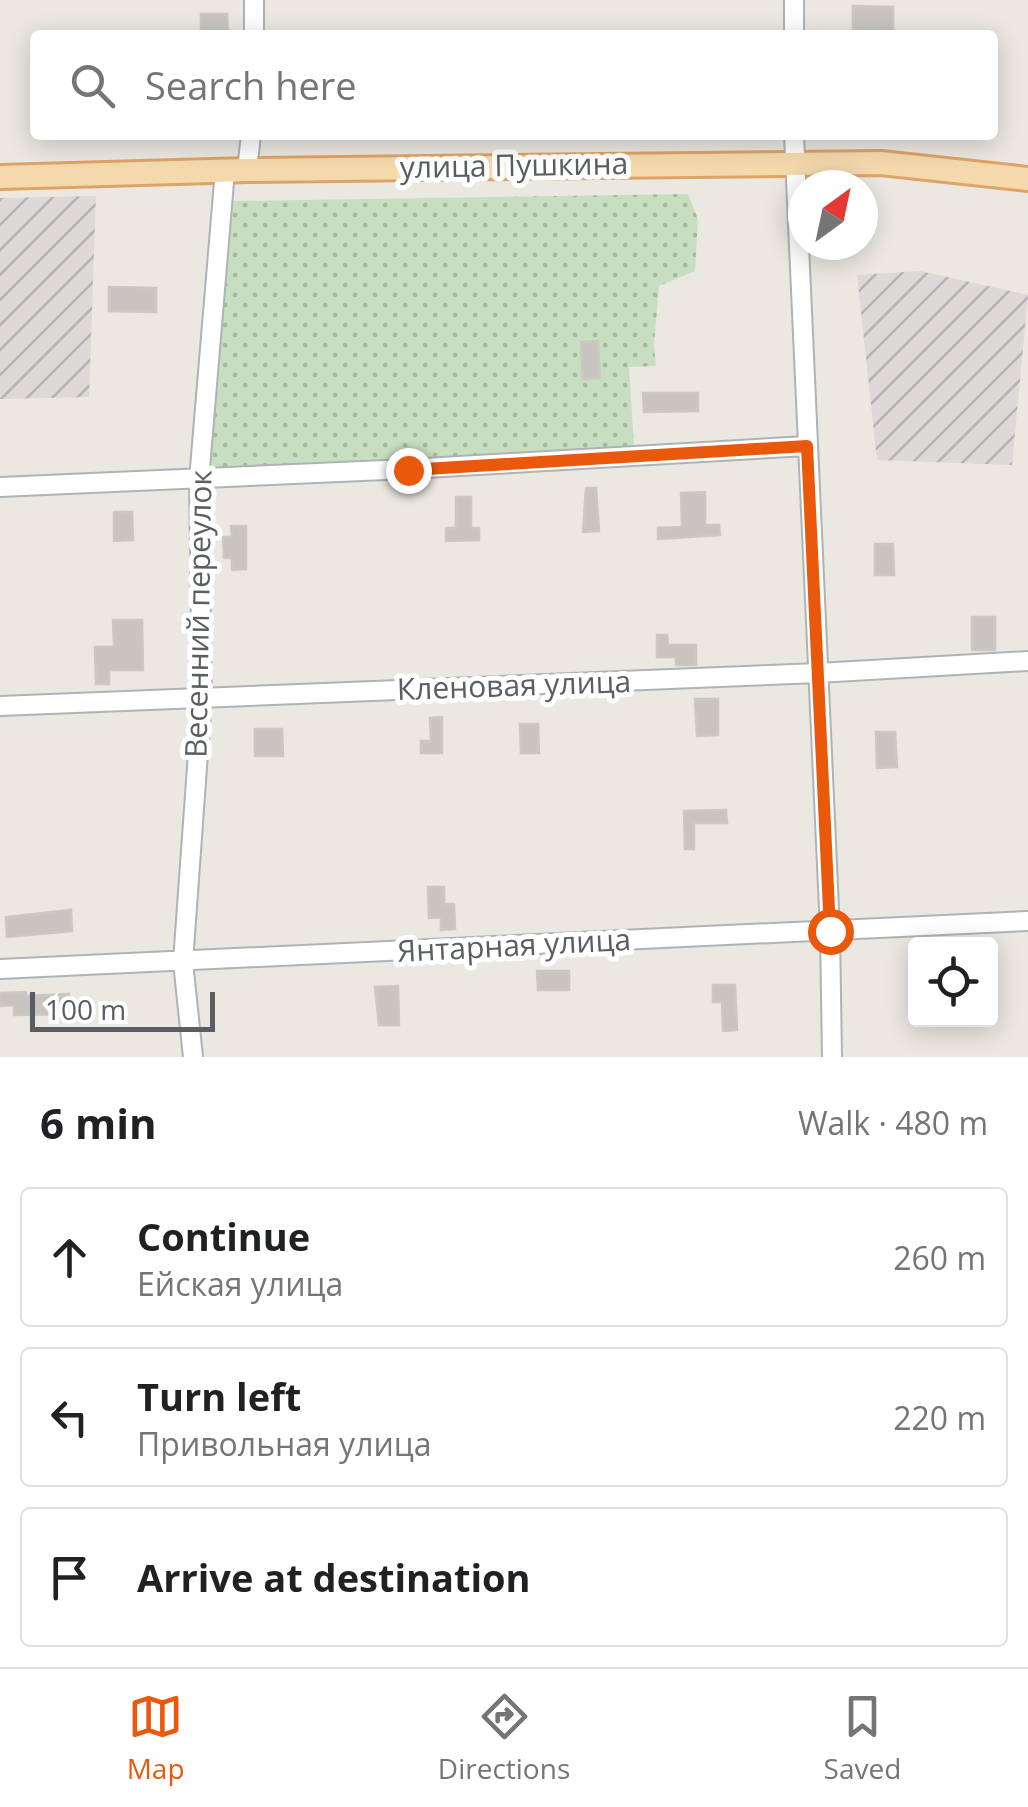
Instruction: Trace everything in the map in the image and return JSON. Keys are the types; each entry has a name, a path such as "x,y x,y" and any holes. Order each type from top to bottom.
{"main road":[{"name":"улица Пушкина","path":"0,176 881,163 1028,179"}],"street":[{"path":"254,0 254,30"},
{"path":"794,0 794,30"},
{"name":"Весенний переулок","path":"193,1057 183,962 202,698 199,480 236,170 249,140"},
{"path":"794,140 830,931 832,1057"},
{"path":"0,487 199,480 807,446"},
{"name":"Кленовая улица","path":"0,706 1028,661"},
{"name":"Янтарная улица","path":"0,969 1028,921"}],"shaded area":[{"path":"96,196 89,397 0,399 0,198"},
{"path":"920,271 1028,295 1012,465 877,460 857,275"}],"green space":[{"path":"688,194 698,219 695,271 659,286 656,366 629,367 634,447 209,472 205,467 232,201"}],"building":[{"path":"853,6 893,7 893,30 853,30"},
{"path":"201,14 227,14 228,30 201,30"},
{"path":"109,287 156,288 156,312 109,311"},
{"path":"598,341 600,378 583,379 581,342"},
{"path":"643,393 698,393 698,411 644,412"},
{"path":"586,488 596,488 599,531 583,532"},
{"path":"705,492 705,525 719,525 720,535 658,539 658,528 682,527 681,493"},
{"path":"456,497 471,497 471,528 479,528 479,540 446,541 446,528 456,528"},
{"path":"114,512 132,512 133,540 114,541"},
{"path":"231,526 246,526 246,569 232,570 232,558 224,558 223,537 232,537"},
{"path":"875,544 893,544 894,575 875,575"},
{"path":"972,617 995,617 995,650 972,650"},
{"path":"113,620 142,620 143,670 109,670 109,684 96,684 95,647 114,647"},
{"path":"657,635 667,635 668,645 696,645 696,665 676,665 676,657 657,657"},
{"path":"695,699 718,699 718,735 697,736"},
{"path":"442,717 442,753 421,753 421,741 431,741 430,718"},
{"path":"520,724 538,724 539,753 521,753"},
{"path":"255,729 282,729 283,756 255,756"},
{"path":"876,732 895,732 897,767 877,768"},
{"path":"726,810 727,823 694,823 694,849 685,849 684,811"},
{"path":"428,887 444,887 444,904 454,904 455,929 441,930 441,917 429,918"},
{"path":"71,910 72,931 7,937 6,917"},
{"path":"537,971 569,971 569,990 538,990"},
{"path":"713,985 735,985 737,1030 723,1031 722,1002 713,1002"},
{"path":"398,986 399,1025 379,1025 375,987"},
{"path":"26,992 26,996 69,994 70,1014 14,1015 14,1005 0,1006 0,993"}],"route":[{"path":"408,470 807,446 830,931"}]}
